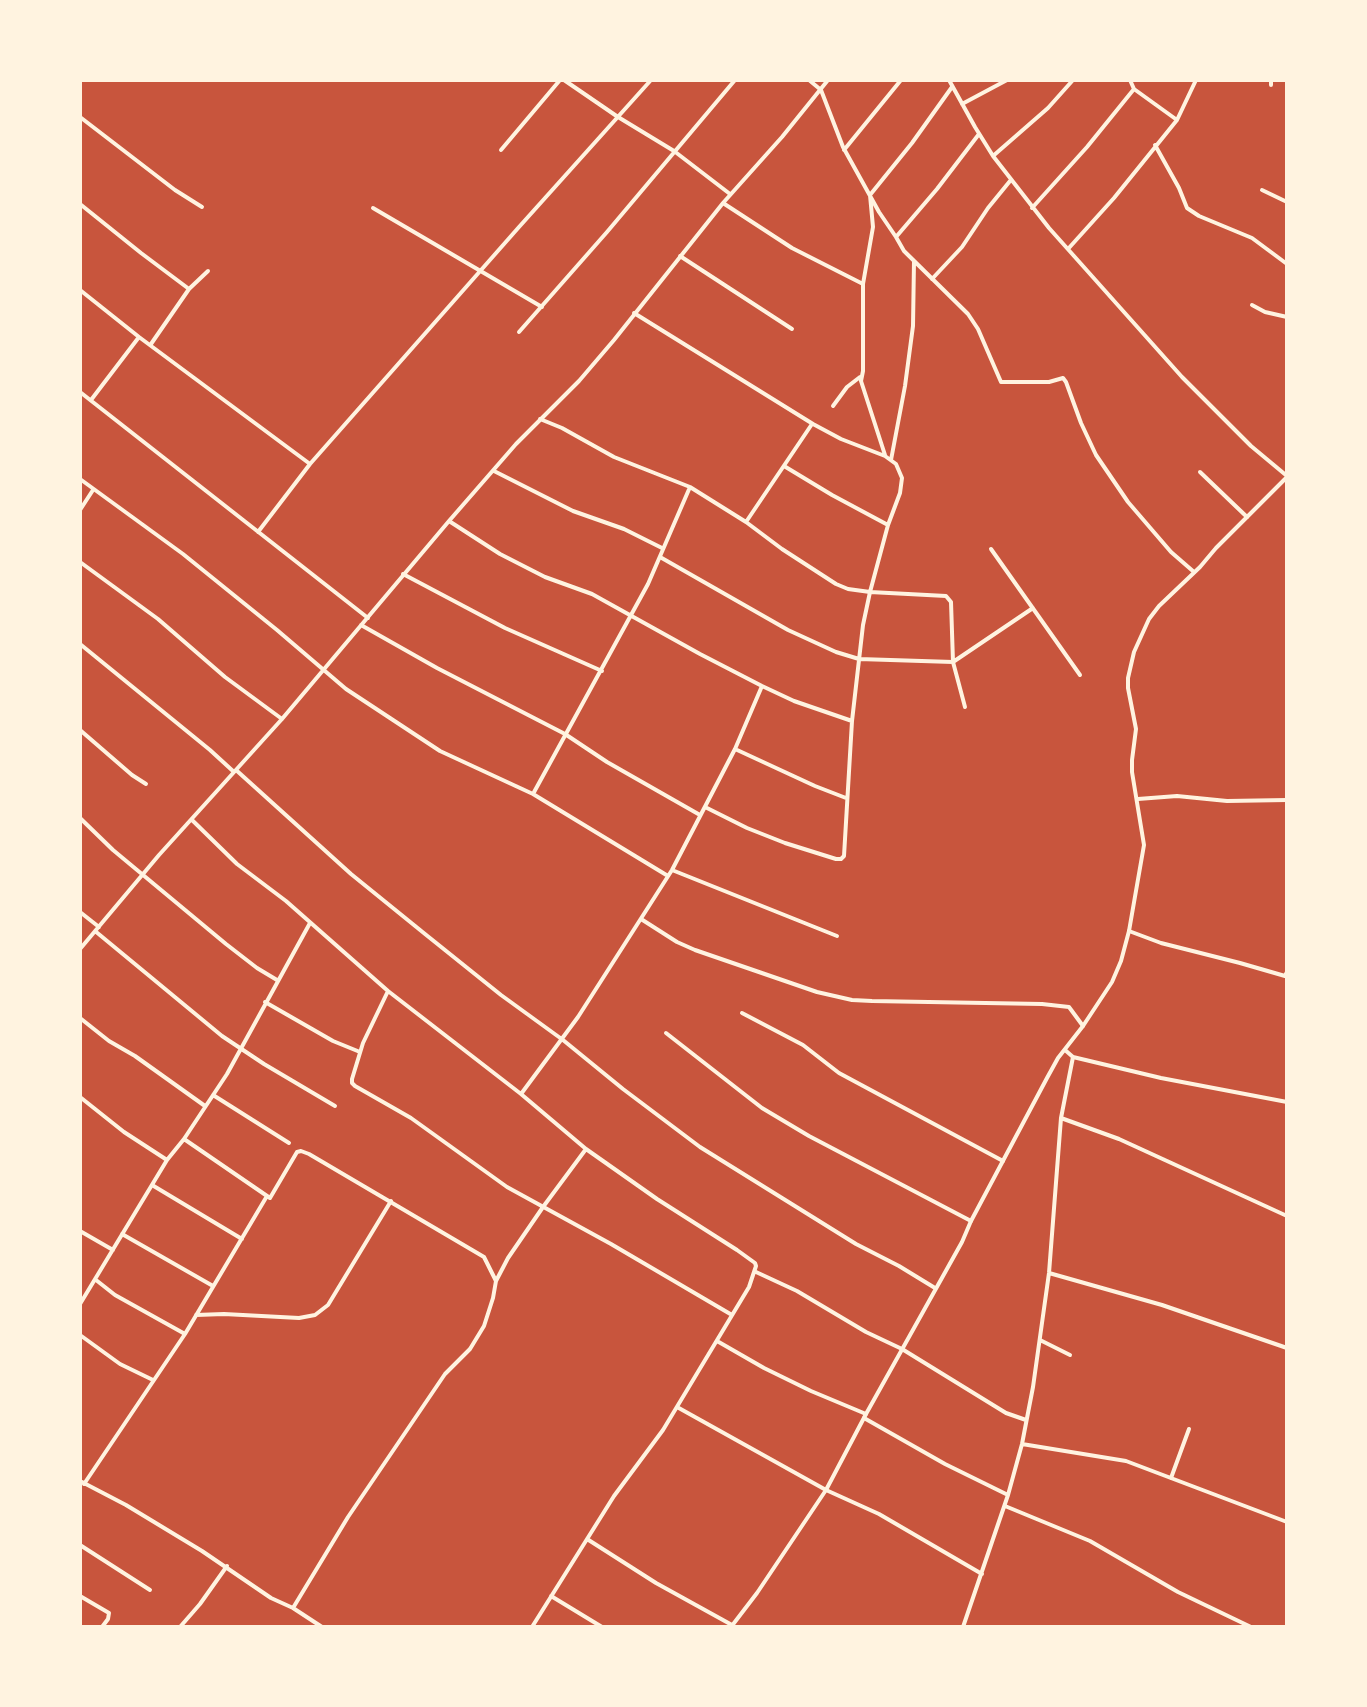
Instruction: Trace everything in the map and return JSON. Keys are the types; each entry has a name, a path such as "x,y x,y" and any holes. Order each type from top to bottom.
{"street":[{"path":"501,150 562,80 674,151 731,194"},
{"path":"258,532 310,464 651,80"},
{"path":"519,332 735,80"},
{"path":"809,80 821,90 844,150 879,212 904,251 968,314 978,329 1001,382 1049,382 1063,378 1096,455 1128,502 1171,552 1194,572"},
{"path":"80,949 282,719 449,521 540,419 579,381 723,203 828,80"},
{"path":"844,150 901,80"},
{"path":"587,1539 731,1626 757,1593 826,1490 962,1242 1047,1078 1112,982 1121,961 1144,845 1132,760 1136,729 1128,688 1134,652 1149,619 1287,477 1182,377 1032,208 993,156 949,80"},
{"path":"962,104 1007,80"},
{"path":"993,156 1048,108 1073,80"},
{"path":"1130,80 1134,89 1177,120"},
{"path":"1068,249 1177,120 1196,80"},
{"path":"885,456 861,381 863,284 873,227 870,195 952,87"},
{"path":"1032,208 1134,89"},
{"path":"80,117 202,207"},
{"path":"896,237 979,134"},
{"path":"1155,145 1187,208 1252,238 1287,264"},
{"path":"932,279 962,247 1011,180"},
{"path":"1262,190 1287,202"},
{"path":"723,203 792,248 863,284"},
{"path":"80,204 189,289"},
{"path":"373,208 542,307"},
{"path":"680,256 792,329"},
{"path":"891,460 913,326 914,261"},
{"path":"151,344 189,289 208,271"},
{"path":"80,290 310,464"},
{"path":"1252,305 1265,312 1287,317"},
{"path":"634,313 813,424 885,456 896,464 902,478 870,592 859,659 844,856 836,859 785,843 705,807"},
{"path":"91,400 139,337"},
{"path":"833,406 847,387 862,375"},
{"path":"80,392 368,618"},
{"path":"540,419 614,457 690,487 836,584 870,592 946,596 951,602 953,662 965,707"},
{"path":"746,522 813,424"},
{"path":"784,466 888,525"},
{"path":"494,471 573,511 624,529 663,549"},
{"path":"1200,472 1247,517"},
{"path":"80,479 183,554 346,689 440,751 533,794 668,876"},
{"path":"533,794 632,616 690,487"},
{"path":"80,510 93,490"},
{"path":"449,521 500,554 545,577 592,594 762,686 852,721"},
{"path":"991,549 1080,675"},
{"path":"660,557 788,630 859,659 953,662 1033,608"},
{"path":"80,562 158,619 225,677 282,719"},
{"path":"403,574 505,628 602,671"},
{"path":"361,625 565,734 607,762 700,815"},
{"path":"80,644 235,771 351,874 501,995 700,1147 856,1244 935,1288"},
{"path":"521,1094 563,1040 672,870 735,749 762,686"},
{"path":"80,730 146,784"},
{"path":"735,749 847,798"},
{"path":"1138,799 1177,796 1227,801 1287,800"},
{"path":"80,818 113,850 257,968 277,980"},
{"path":"191,819 237,864 286,901 388,991 521,1094 586,1149 755,1263 755,1272 732,1315 663,1430 614,1496 532,1627"},
{"path":"672,870 837,936"},
{"path":"80,912 222,1036 335,1106"},
{"path":"641,919 695,950 817,992 852,1000 1069,1007 1083,1026"},
{"path":"80,1304 167,1160 206,1106 241,1049 310,923"},
{"path":"1129,931 1161,943 1286,975"},
{"path":"388,991 360,1052 352,1079 355,1086 411,1118 507,1187 732,1315"},
{"path":"265,1002 333,1041 360,1052"},
{"path":"742,1013 803,1045 839,1073 1003,1161"},
{"path":"80,1018 206,1106"},
{"path":"666,1033 762,1108 971,1221"},
{"path":"1065,1050 1073,1057 1161,1078 1287,1102"},
{"path":"963,1627 1005,1506 1022,1444 1049,1273 1061,1118 1073,1057"},
{"path":"213,1095 289,1143"},
{"path":"80,1097 124,1132 167,1160"},
{"path":"1061,1118 1119,1139 1287,1216"},
{"path":"184,1139 271,1197 297,1152 301,1151 484,1257 496,1281"},
{"path":"293,1608 348,1517 440,1381 470,1349 484,1326 496,1281 508,1258 586,1149"},
{"path":"152,1185 242,1239"},
{"path":"267,1196 185,1334 82,1483 126,1505 322,1627"},
{"path":"196,1315 299,1318 315,1315 328,1305 391,1201"},
{"path":"80,1231 113,1250"},
{"path":"122,1234 213,1286"},
{"path":"755,1272 797,1291 866,1332 902,1349 1006,1413 1026,1420"},
{"path":"1049,1273 1162,1305 1287,1348"},
{"path":"96,1280 115,1295 185,1334"},
{"path":"80,1335 120,1364 154,1380"},
{"path":"1040,1340 1070,1355"},
{"path":"717,1341 764,1368 865,1416 945,1464 1008,1495"},
{"path":"677,1407 826,1490 879,1514 982,1574"},
{"path":"1171,1478 1189,1429"},
{"path":"1022,1444 1126,1461 1287,1522"},
{"path":"1005,1506 1090,1541 1178,1592 1251,1627"},
{"path":"80,1545 150,1590"},
{"path":"181,1627 227,1566"},
{"path":"80,1596 109,1613 102,1627"},
{"path":"551,1596 602,1627"}]}
